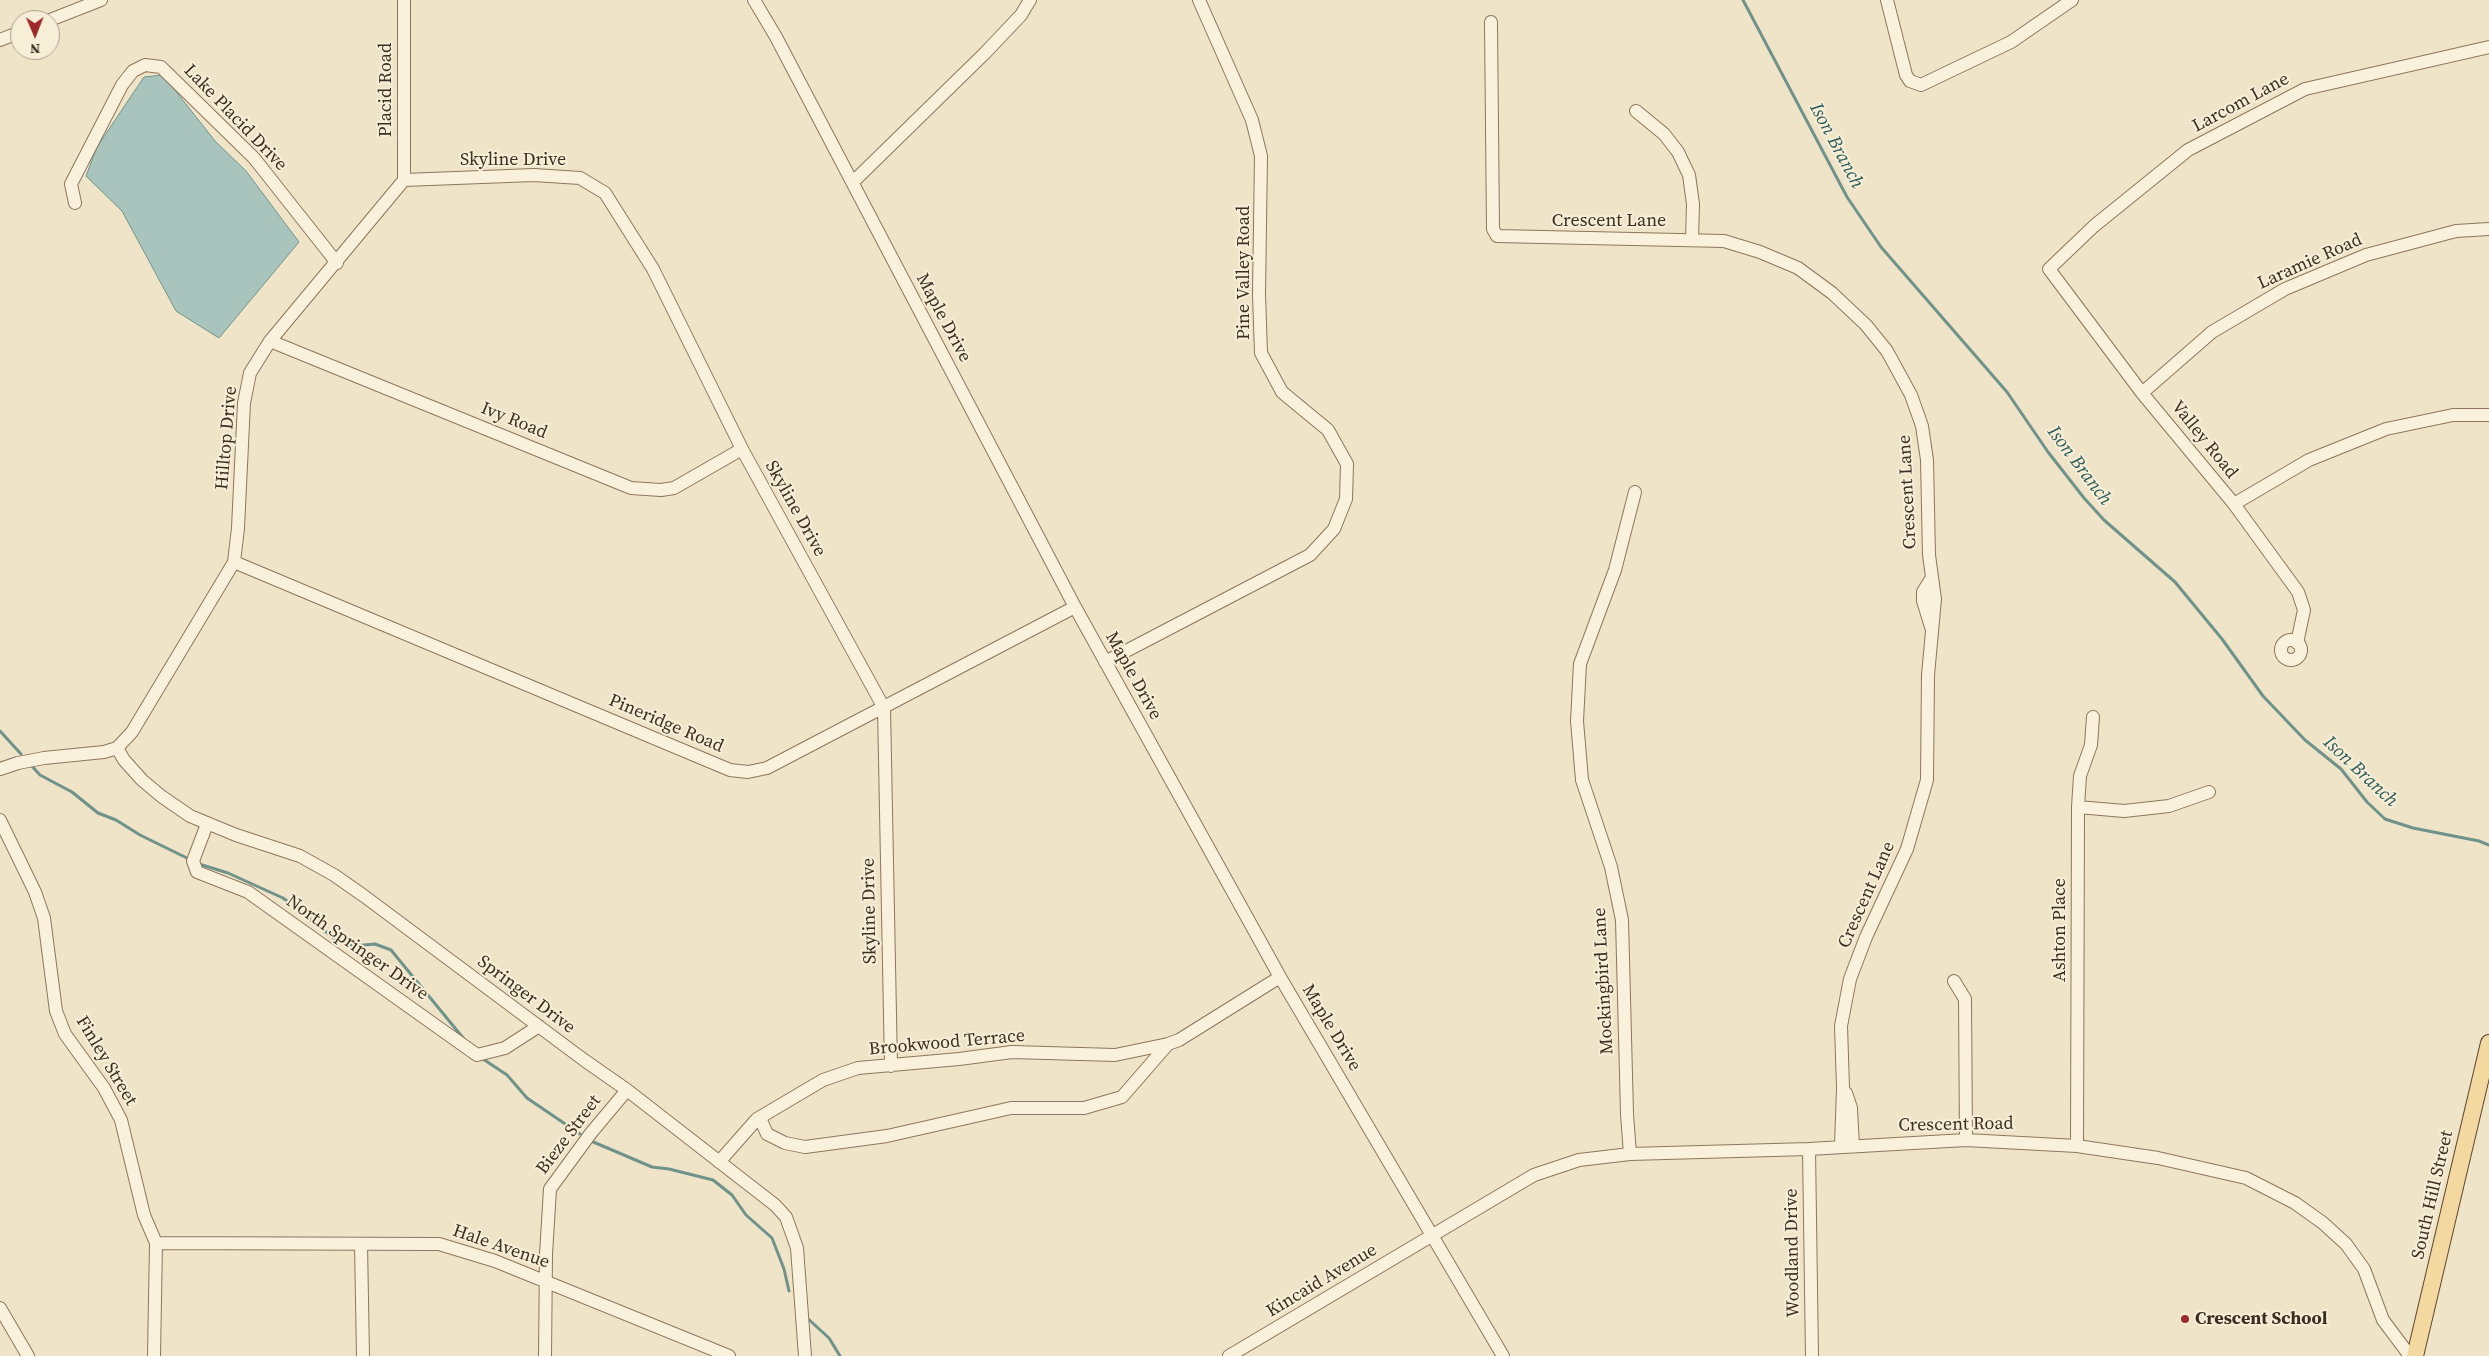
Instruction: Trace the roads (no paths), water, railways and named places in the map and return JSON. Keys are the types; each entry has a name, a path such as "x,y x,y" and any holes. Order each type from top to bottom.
{"main road":[{"name":"South Hill Street","path":"2415,1356 2489,1043"}],"street":[{"path":"60,16 101,0"},
{"name":"Placid Road","path":"404,0 404,180"},
{"name":"Maple Drive","path":"754,0 776,36 1105,662 1280,977 1503,1356"},
{"path":"853,182 985,53 1021,15 1030,0"},
{"name":"Pine Valley Road","path":"1105,662 1310,555 1334,529 1346,499 1347,464 1328,430 1282,392 1261,353 1259,294 1262,236 1261,156 1252,120 1198,0"},
{"path":"1887,0 1906,75 1910,81 1921,85 2011,42 2072,0"},
{"name":"Crescent Lane","path":"1491,22 1493,229 1496,236 1724,241 1760,252 1798,268 1832,293 1866,324 1887,351 1911,396 1922,426 1927,460 1931,579 1935,598 1931,627 1927,780 1907,849 1850,979 1841,1026 1842,1082 1851,1108 1847,1146"},
{"name":"Larcom Lane","path":"2049,269 2094,226 2188,150 2305,88 2489,48"},
{"name":"Lake Placid Drive","path":"75,203 71,184 122,86 133,71 145,65 161,67 254,158 337,262"},
{"path":"1636,112 1664,134 1678,152 1689,175 1693,204 1692,240"},
{"name":"Skyline Drive","path":"404,180 534,176 580,178 605,193 652,269 742,449 884,708 891,1066"},
{"name":"Hilltop Drive","path":"118,748 132,732 153,700 234,562 238,528 244,403 250,373 270,341 404,180"},
{"name":"Laramie Road","path":"2142,392 2212,332 2284,289 2366,255 2456,231 2489,229"},
{"name":"Valley Road","path":"2049,269 2142,392 2234,504 2298,592 2304,610 2297,642"},
{"name":"Ivy Road","path":"270,341 631,488 661,490 674,488 742,449"},
{"path":"2234,504 2309,460 2386,430 2453,415 2489,415"},
{"name":"Mockingbird Lane","path":"1630,1154 1627,1114 1622,920 1611,867 1582,780 1577,721 1580,664 1615,570 1635,492"},
{"name":"Pineridge Road","path":"234,562 730,770 748,772 767,768 1075,607"},
{"name":"Ashton Place","path":"2077,1146 2078,807 2080,776 2091,745 2093,717"},
{"path":"0,769 18,763 104,752 118,748"},
{"name":"Springer Drive","path":"118,748 124,760 161,796 190,816 300,856 334,875 627,1090 775,1205 786,1217 793,1231 800,1264 804,1356"},
{"path":"2078,807 2124,811 2169,806 2209,792"},
{"name":"Finley Street","path":"0,820 35,892 44,918 56,1010 65,1034 104,1088 121,1120 144,1215 156,1243 154,1356"},
{"name":"North Springer Drive","path":"208,824 193,861 197,872 248,892 476,1054 505,1048 539,1026"},
{"name":"Brookwood Terrace","path":"719,1162 760,1118 823,1080 858,1068 1012,1052 1115,1055 1168,1044 1180,1040 1280,977"},
{"path":"1954,981 1965,999 1966,1140"},
{"path":"760,1118 767,1134 785,1143 805,1147 887,1136 1011,1108 1084,1108 1122,1097 1168,1044"},
{"name":"Bieze Street","path":"546,1356 546,1246 550,1189 591,1133 627,1090"},
{"name":"Crescent Road","path":"1432,1235 1534,1175 1579,1160 1630,1154 1809,1149 1966,1140 2077,1146 2158,1158 2246,1178 2295,1203 2323,1223 2346,1244 2364,1269 2383,1320 2410,1356"},
{"name":"Woodland Drive","path":"1809,1149 1812,1356"},
{"name":"Kincaid Avenue","path":"1229,1356 1432,1235"},
{"name":"Hale Avenue","path":"156,1243 439,1244 495,1261 547,1281 730,1356"},
{"path":"361,1244 364,1356"},
{"path":"0,1308 28,1356"}],"water":[{"path":"163,75 215,141 246,171 299,242 219,338 176,311 122,211 86,176 97,147 144,77"}],"waterway":[{"name":"Ison Branch","path":"1743,0 1847,197 1881,247 2007,392 2048,452 2084,498 2104,520 2175,582 2222,639 2263,696 2305,740 2341,769 2367,802 2385,819 2413,828 2479,841 2489,845"},
{"path":"0,731 21,754"},
{"path":"30,764 40,775 72,792 98,813 116,820 140,835 191,860"},
{"path":"199,864 228,873 283,898 335,939 353,946 375,944 391,950 464,1039"},
{"path":"480,1057 507,1075 527,1098 580,1134"},
{"path":"591,1141 652,1167 669,1169 713,1180 732,1195 746,1215 772,1238 784,1269 789,1291"},
{"path":"806,1317 829,1338 840,1356"}],"place":[{"name":"Crescent School","path":"2185,1319"}]}
